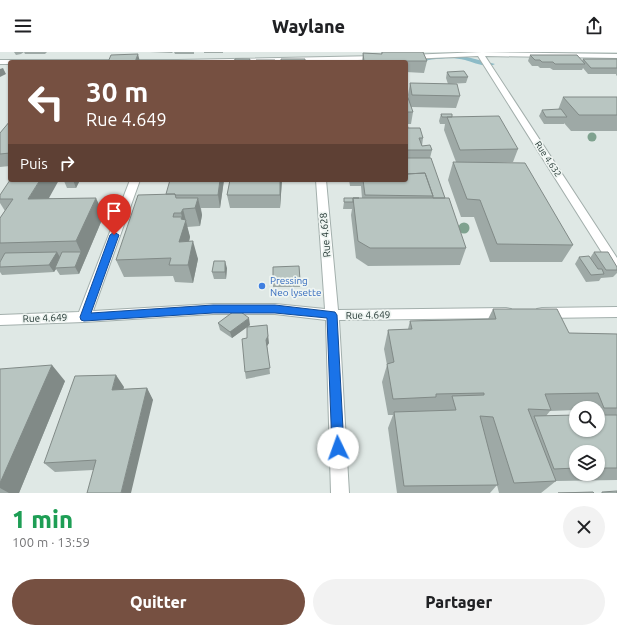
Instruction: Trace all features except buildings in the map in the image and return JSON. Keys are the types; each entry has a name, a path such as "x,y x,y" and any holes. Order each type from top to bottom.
{"street":[{"path":"404,57 480,53 617,56"},
{"name":"Rue 4.632","path":"480,53 617,267"},
{"path":"337,60 388,58"},
{"path":"84,317 134,182"},
{"name":"Rue 4.628","path":"321,182 332,315 340,493"},
{"name":"Rue 4.649","path":"0,320 84,317 213,309 275,309 332,315 617,312"}],"waterway":[{"path":"415,60 459,57 492,64"}],"place":[{"name":"Pressing Neo lysette","path":"262,286"}],"route":[{"path":"114,235 84,317 213,309 275,309 332,315 338,448"}]}
